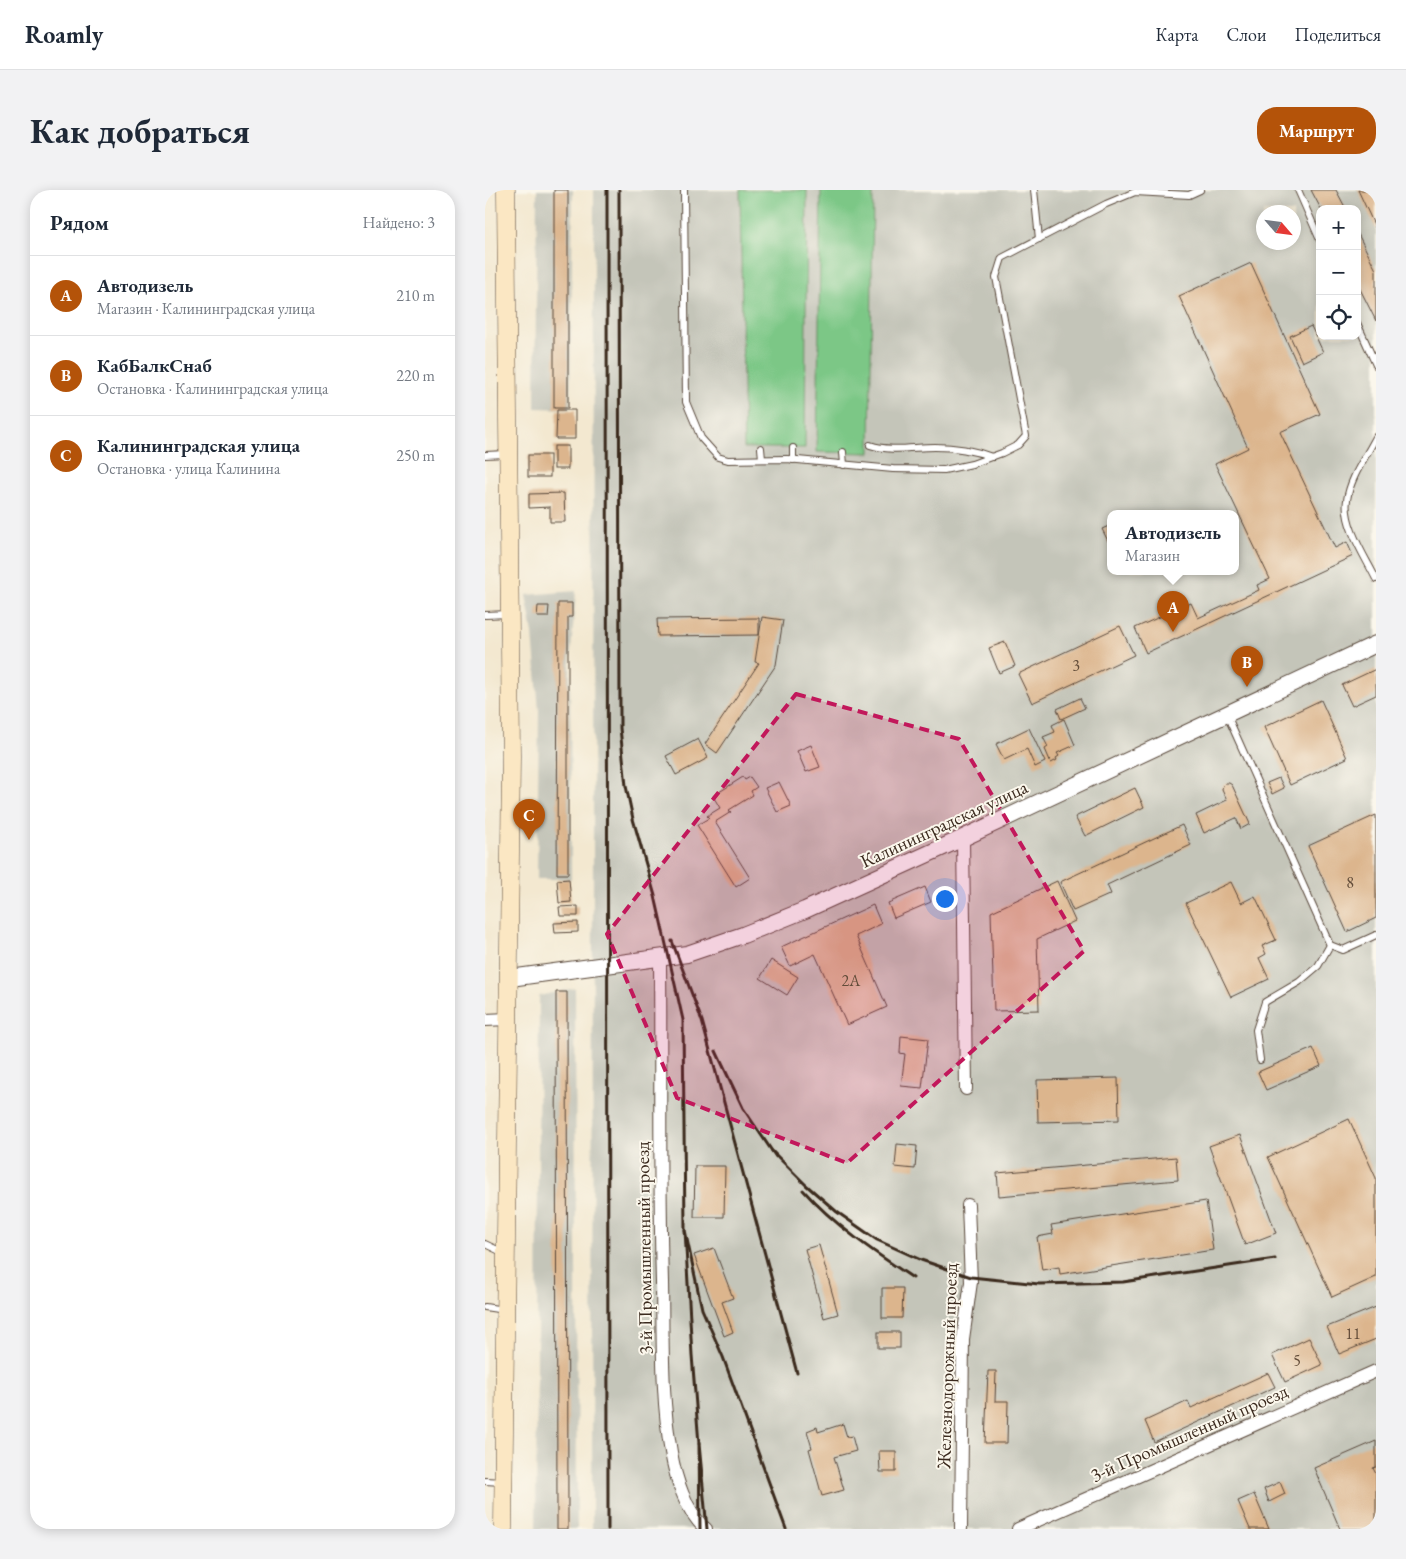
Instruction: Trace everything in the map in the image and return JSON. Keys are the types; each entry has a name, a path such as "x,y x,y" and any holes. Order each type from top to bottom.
{"main road":[{"path":"503,1529 511,756 506,190"}],"street":[{"name":"Калининградская улица","path":"509,978 687,954 743,935 805,910 963,838 1376,644"},
{"path":"963,838 966,1089"},
{"name":"3-й Промышленный проезд","path":"661,957 661,1260 666,1409 671,1452 679,1486 695,1517 706,1529"},
{"path":"485,1020 508,1019"},
{"name":"Железнодорожный проезд","path":"961,1529 963,1339 971,1282 969,1205"},
{"name":"3-й Промышленный проезд","path":"1017,1529 1376,1371"}],"lane":[{"path":"684,190 686,402 701,438 718,457 728,460 793,460 893,469 944,470 972,464 992,457 1018,445 1026,436 996,277 1002,258 1106,204 1135,192 1189,195 1200,190"},
{"path":"1034,190 1039,239"},
{"path":"1298,190 1316,231"},
{"path":"1361,332 1376,365"},
{"path":"1376,437 1350,486 1346,502 1349,525 1376,579"},
{"path":"870,445 883,449 961,448 992,457"},
{"path":"761,448 762,459"},
{"path":"793,448 793,460"},
{"path":"843,452 844,465"},
{"path":"485,455 508,454"},
{"path":"485,615 509,614"},
{"path":"1227,714 1330,945 1343,950 1376,935"},
{"path":"1260,1060 1256,1030 1265,1002 1299,982 1318,966 1330,945"},
{"path":"485,1244 505,1253"},
{"path":"485,1307 505,1310"},
{"path":"485,1481 503,1482"}],"highlighted area":[{"path":"796,694 959,739 1084,951 847,1163 677,1098 607,934"}],"shaded area":[{"path":"537,190 573,190 570,409 535,408"},
{"path":"594,190 1376,190 1376,1529 592,1529"},
{"path":"576,591 570,663 571,879 537,879 539,711 533,633 526,595"},
{"path":"575,988 577,1529 536,1529 539,996"}],"green space":[{"path":"740,190 807,190 805,448 744,448"},
{"path":"821,190 873,190 870,453 817,452"}],"building":[{"path":"554,190 568,190 568,408 554,408"},
{"path":"1311,190 1336,190 1344,205 1319,205"},
{"path":"1358,190 1376,190 1376,229"},
{"path":"1361,240 1376,270 1376,321 1361,291"},
{"path":"1251,263 1320,414 1280,432 1335,548 1347,542 1353,556 1146,653 1135,628 1191,603 1198,618 1259,590 1257,585 1270,579 1239,514 1239,510 1237,510 1215,464 1248,448 1179,296"},
{"path":"1311,326 1323,352 1302,362 1290,336"},
{"path":"557,410 575,410 575,439 556,439"},
{"path":"554,446 568,446 568,469 554,469"},
{"path":"528,455 550,455 550,477 528,477"},
{"path":"564,493 565,522 550,522 550,507 529,508 529,494"},
{"path":"1107,527 1107,539 1102,529"},
{"path":"558,603 572,603 572,617 568,617 568,874 557,874"},
{"path":"538,606 549,606 548,617 537,617"},
{"path":"762,617 783,620 776,665 717,753 705,744 759,663 755,662"},
{"path":"759,618 759,635 658,636 657,619"},
{"path":"1120,626 1134,655 1032,703 1018,674"},
{"path":"1005,642 1015,666 999,673 989,648"},
{"path":"1376,669 1376,695 1352,706 1342,685"},
{"path":"1080,698 1085,708 1061,719 1057,709"},
{"path":"1321,700 1347,758 1290,785 1264,727"},
{"path":"1064,719 1075,745 1057,753 1059,756 1056,758 1057,760 1051,763 1045,749 1048,747 1043,737 1055,732 1052,725"},
{"path":"1029,728 1045,762 1035,767 1027,749 1004,760 996,744"},
{"path":"698,739 708,758 676,775 666,756"},
{"path":"811,745 820,767 806,772 797,751"},
{"path":"743,777 745,780 750,777 757,787 751,791 753,795 729,810 731,812 715,822 750,878 736,887 697,825 709,818 707,816 720,808 713,796"},
{"path":"1279,778 1284,788 1272,794 1267,783"},
{"path":"779,782 791,806 777,812 765,788"},
{"path":"1225,783 1232,785 1250,824 1241,829 1236,818 1204,833 1196,815 1227,800 1222,789"},
{"path":"1135,788 1144,807 1085,836 1075,817"},
{"path":"1376,815 1376,918 1347,932 1308,846"},
{"path":"1182,825 1191,845 1107,885 1111,894 1073,911 1060,882"},
{"path":"569,879 571,902 559,903 557,880"},
{"path":"1057,881 1075,921 1037,939 1039,1010 994,1011 991,912"},
{"path":"1231,882 1241,903 1255,896 1276,940 1262,946 1266,954 1259,958 1269,979 1231,997 1186,903"},
{"path":"925,887 931,902 894,918 888,903"},
{"path":"873,905 881,924 856,936 887,1007 847,1025 815,954 790,966 781,947"},
{"path":"578,906 578,916 560,916 559,907"},
{"path":"578,922 578,932 555,933 554,923"},
{"path":"771,960 798,977 787,995 760,978"},
{"path":"556,992 567,992 568,1529 557,1529"},
{"path":"901,1036 928,1039 922,1088 901,1086 905,1054 900,1053"},
{"path":"1313,1048 1321,1066 1266,1090 1258,1072"},
{"path":"1118,1078 1119,1120 1038,1122 1037,1080"},
{"path":"1349,1119 1376,1178 1376,1277 1332,1297 1268,1157"},
{"path":"1240,1135 1276,1233 1245,1245 1209,1146"},
{"path":"897,1144 917,1146 915,1169 895,1167"},
{"path":"1176,1157 1178,1180 999,1196 997,1173"},
{"path":"695,1166 725,1166 724,1217 694,1217"},
{"path":"1206,1201 1213,1250 1060,1274 1059,1267 1042,1270 1037,1237 1053,1234 1051,1225"},
{"path":"819,1245 838,1314 824,1318 805,1249"},
{"path":"714,1248 733,1298 722,1302 733,1332 724,1336 694,1255"},
{"path":"882,1288 903,1288 902,1318 882,1318"},
{"path":"1376,1307 1376,1339 1339,1354 1327,1327"},
{"path":"878,1332 900,1332 900,1348 878,1348"},
{"path":"1309,1338 1322,1365 1285,1382 1272,1355"},
{"path":"988,1371 996,1371 995,1401 1008,1401 1007,1443 985,1443"},
{"path":"1268,1373 1275,1387 1154,1442 1145,1421 1188,1401 1191,1408"},
{"path":"843,1424 847,1437 852,1436 856,1451 834,1457 844,1490 822,1496 809,1449 812,1448 807,1431 817,1427 818,1432"},
{"path":"1376,1441 1376,1467 1373,1468 1376,1474 1376,1529 1340,1529 1314,1468"},
{"path":"879,1451 896,1451 896,1472 880,1472"},
{"path":"1280,1482 1285,1494 1269,1502 1264,1489"},
{"path":"1254,1494 1269,1529 1250,1529 1238,1501"}],"railway":[{"path":"607,190 608,1529"},
{"path":"619,190 620,728 626,786 633,819 655,896 683,1020 685,1230"},
{"path":"672,941 702,1021 797,1373"},
{"path":"716,1051 743,1108 776,1157"},
{"path":"772,1151 806,1185 837,1212 877,1240 921,1260 971,1277 1039,1284 1123,1282 1275,1259"},
{"path":"803,1190 841,1226 913,1278"},
{"path":"699,1444 685,1230 702,1309 723,1357 786,1529"},
{"path":"700,1529 699,1444 707,1529"}],"place":[{"name":"Автодизель","path":"1173,632"},
{"name":"КабБалкСнаб","path":"1247,687"},
{"name":"Калининградская улица","path":"529,840"}]}
